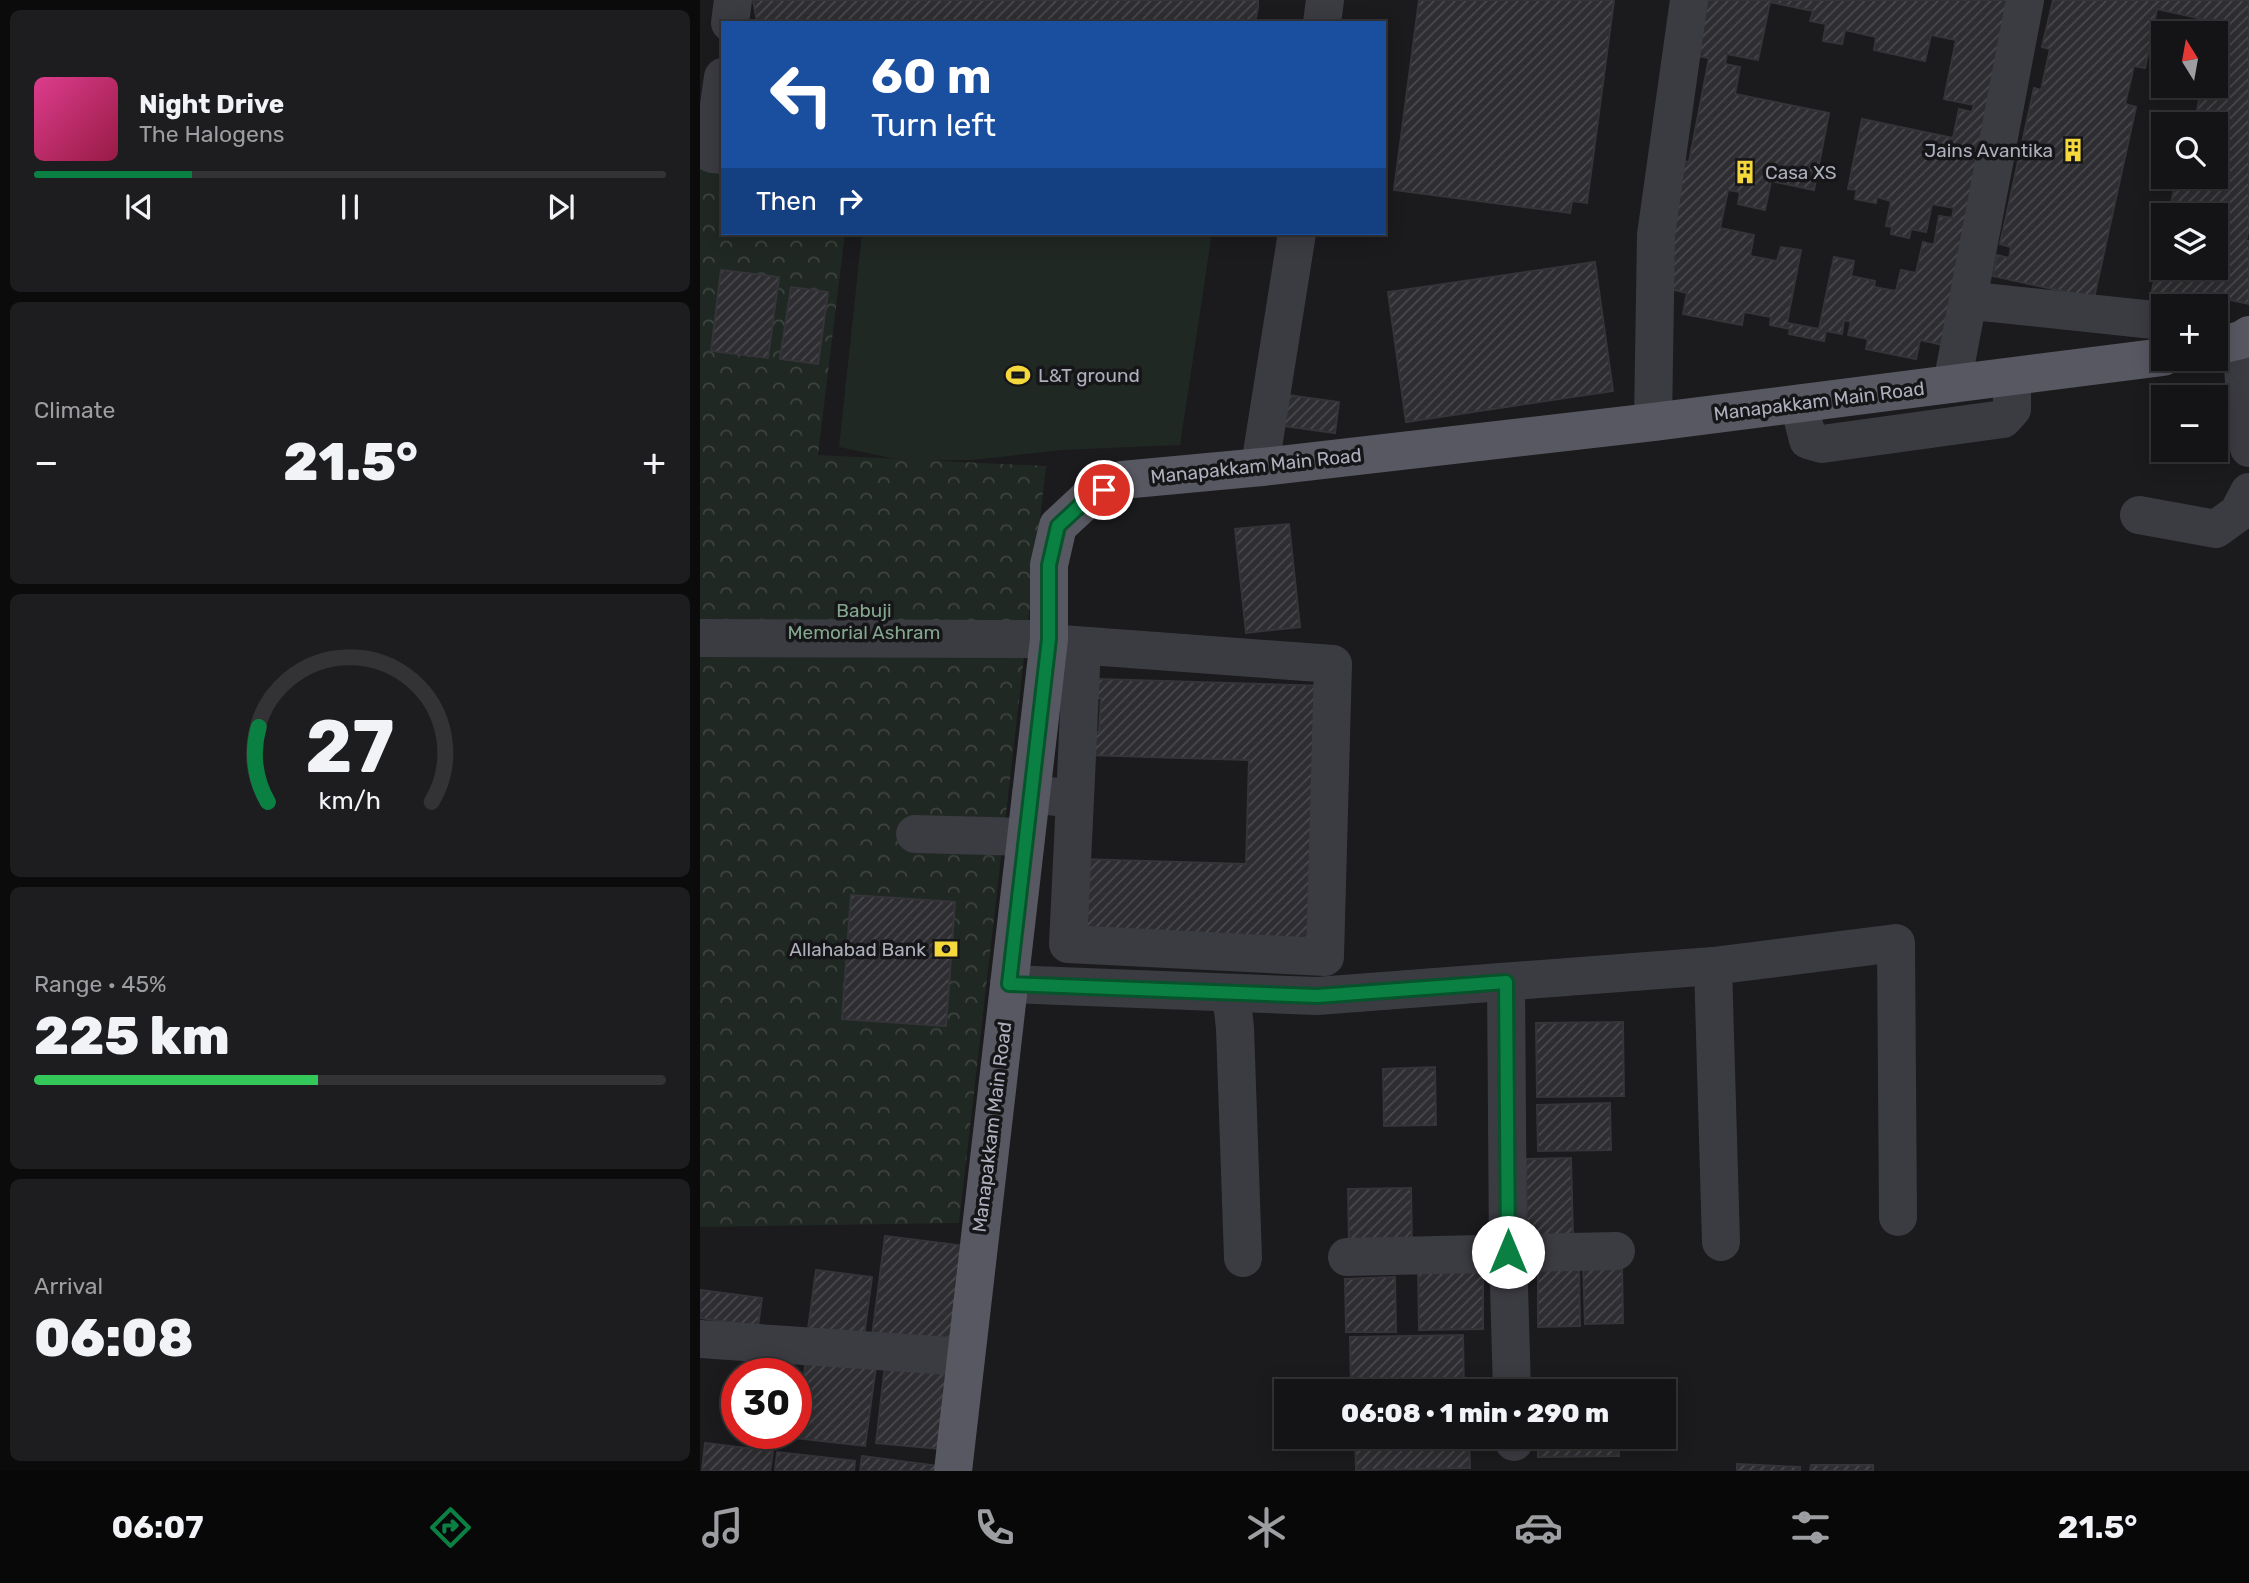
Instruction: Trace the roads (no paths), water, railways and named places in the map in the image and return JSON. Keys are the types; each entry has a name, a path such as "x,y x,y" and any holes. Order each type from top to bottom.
{"main road":[{"name":"Manapakkam Main Road","path":"953,1471 964,1357 1031,794 1060,643 1049,565 1058,526 1087,499 1122,480 1262,467 1653,422 2151,360"}],"street":[{"path":"730,21 733,0"},
{"path":"1322,21 1325,0"},
{"path":"1653,422 1656,235 1689,0"},
{"path":"1960,384 2025,0"},
{"path":"1960,384 1983,302 2036,0"},
{"path":"721,91 712,154 721,155"},
{"path":"1262,467 1297,235"},
{"path":"1983,302 2151,320"},
{"path":"2234,332 2249,448"},
{"path":"1799,404 1808,440 1822,444 2003,419 2012,409 2012,378"},
{"path":"2139,515 2216,529 2238,513 2249,492"},
{"path":"700,638 1060,643 1333,664 1325,957 1068,944 1075,799 1060,643"},
{"path":"1031,794 1075,799"},
{"path":"915,834 1026,837"},
{"path":"1009,984 1317,996 1713,966 1896,943 1898,1217"},
{"path":"1713,966 1721,1242"},
{"path":"1506,982 1512,1379"},
{"path":"1231,993 1235,1028 1243,1258"},
{"path":"1347,1257 1616,1251"},
{"path":"700,1339 964,1357"}],"place":[{"name":"Jains Avantika","path":"2073,150"},
{"name":"Casa XS","path":"1745,172"},
{"name":"L&T ground","path":"1018,375"},
{"name":"Allahabad Bank","path":"946,949"}],"park label":[{"name":"Babuji Memorial Ashram","path":"864,621"}]}
